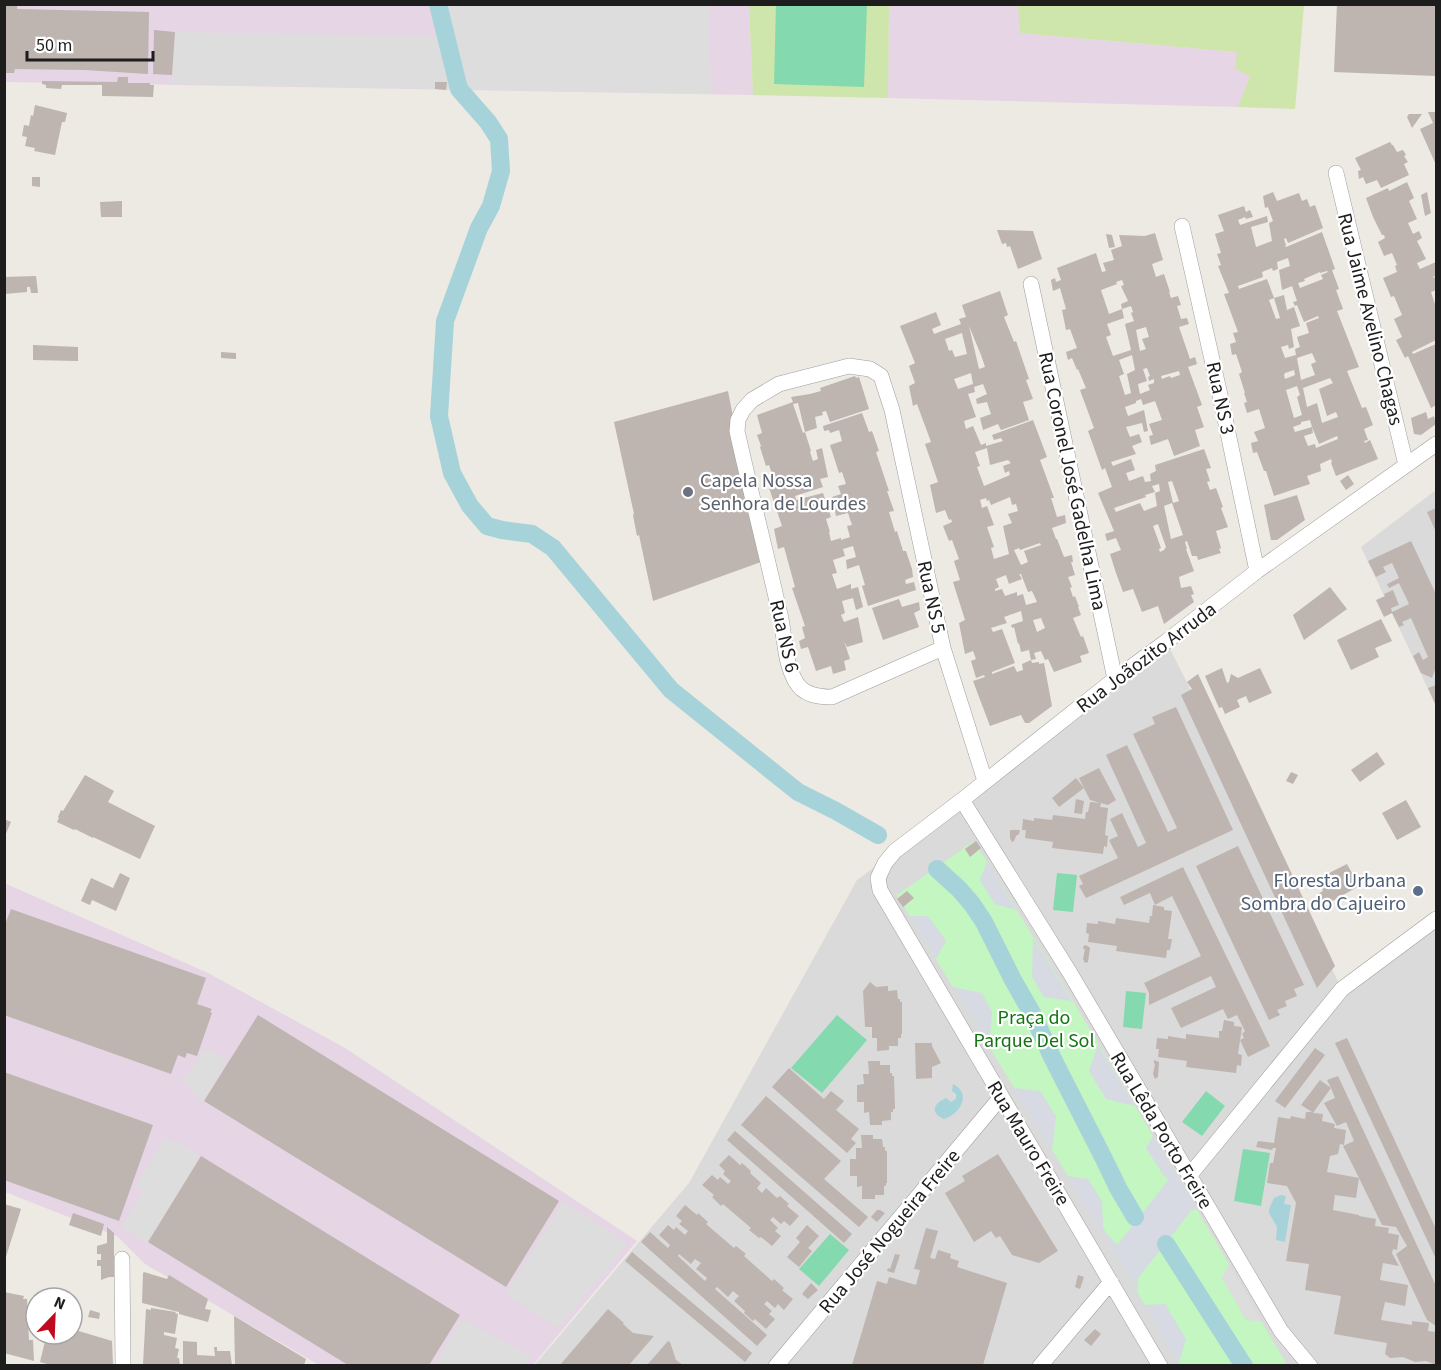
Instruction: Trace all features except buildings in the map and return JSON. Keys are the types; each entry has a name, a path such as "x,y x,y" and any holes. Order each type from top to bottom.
{"street":[{"name":"Rua Jaime Avelino Chagas","path":"1336,173 1406,465"},
{"name":"Rua NS 3","path":"1182,226 1257,571"},
{"name":"Rua Coronel José Gadelha Lima","path":"1031,284 1115,679"},
{"name":"Rua NS 5","path":"737,431 738,420 747,405 779,384 849,366 870,369 881,376 892,410 943,648 986,782"},
{"name":"Rua NS 6","path":"737,431 790,670 800,688 817,697 832,697 943,648"},
{"name":"Rua Joãozito Arruda","path":"880,890 878,878 885,863 895,851 1257,571 1437,444"},
{"name":"Rua Lêda Porto Freire","path":"962,800 1076,983 1281,1331 1310,1365"},
{"name":"Rua Mauro Freire","path":"880,890 1160,1365"},
{"path":"1189,1176 1342,989 1437,919"},
{"name":"Rua José Nogueira Freire","path":"776,1365 1001,1097"},
{"path":"122,1259 123,1365"},
{"path":"1041,1365 1111,1282"}],"shaded area":[{"path":"749,4 753,95 5,82 5,5"},
{"path":"438,5 709,5 711,94 172,84 175,32 445,36"},
{"path":"889,5 1018,5 1020,33 1237,52 1250,76 1238,107 888,98"},
{"path":"1436,490 1436,706 1361,547"},
{"path":"1170,649 1342,989 1436,926 1436,1365 534,1366 689,1183 857,880"},
{"path":"987,862 1016,910 995,904 980,880"},
{"path":"4,883 208,973 345,1048 637,1241 533,1365 319,1365 145,1264 117,1236 5,1192"},
{"path":"910,916 928,916 946,941 936,959"},
{"path":"1033,938 1072,1001 1044,997 1032,977"},
{"path":"953,987 982,993 992,1012 989,1046"},
{"path":"1098,1045 1135,1106 1106,1099 1089,1071"},
{"path":"204,1049 227,1059 203,1104 182,1079 188,1075"},
{"path":"1014,1088 1040,1091 1056,1116 1052,1150"},
{"path":"1153,1136 1197,1209 1191,1211 1138,1278 1138,1292 1067,1176 1088,1179 1102,1201 1103,1227 1115,1243 1119,1243 1169,1179 1164,1176 1146,1148"},
{"path":"165,1137 173,1143 175,1140 200,1156 147,1244 121,1227 143,1191 136,1187"},
{"path":"563,1201 628,1244 558,1328 506,1294"},
{"path":"1229,1264 1261,1321 1247,1320 1222,1278"},
{"path":"1165,1304 1186,1339 1179,1363 1144,1305"},
{"path":"462,1319 531,1356 523,1365 434,1365"}],"green space":[{"path":"749,5 889,5 888,98 753,95"},
{"path":"776,5 867,5 864,87 774,84"},
{"path":"1018,5 1304,5 1295,109 1238,107 1250,76 1235,69 1237,52 1020,33"},
{"name":"Praça do Parque Del Sol","path":"974,841 1076,1006 1229,1264 1222,1278 1246,1320 1261,1321 1287,1365 1180,1365 897,895"},
{"path":"1057,873 1077,875 1073,912 1053,910"},
{"path":"1126,991 1146,993 1142,1029 1123,1027"},
{"path":"837,1015 867,1040 822,1093 791,1068"},
{"path":"1206,1091 1225,1106 1202,1136 1182,1122"},
{"path":"1243,1149 1270,1153 1261,1206 1234,1201"},
{"path":"830,1234 849,1250 819,1286 799,1269"}],"water":[{"path":"953,1084 962,1093 962,1104 955,1113 944,1119 936,1114 935,1108 946,1098 951,1102 956,1099 956,1094 952,1091"},
{"path":"1281,1195 1286,1196 1284,1204 1291,1205 1285,1242 1276,1240 1277,1227 1269,1213 1274,1198"}],"waterway":[{"path":"438,4 459,89 488,122 499,139 501,171 491,206 479,228 445,321 439,416 452,473 470,506 487,526 532,534 553,548 671,690 798,792 878,835"},
{"path":"937,869 959,889 984,922 1033,1015 1118,1188 1135,1217"},
{"path":"1166,1244 1244,1366"}],"place":[{"name":"Capela Nossa Senhora de Lourdes","path":"688,492"},
{"name":"Floresta Urbana Sombra do Cajueiro","path":"1418,891"}]}
